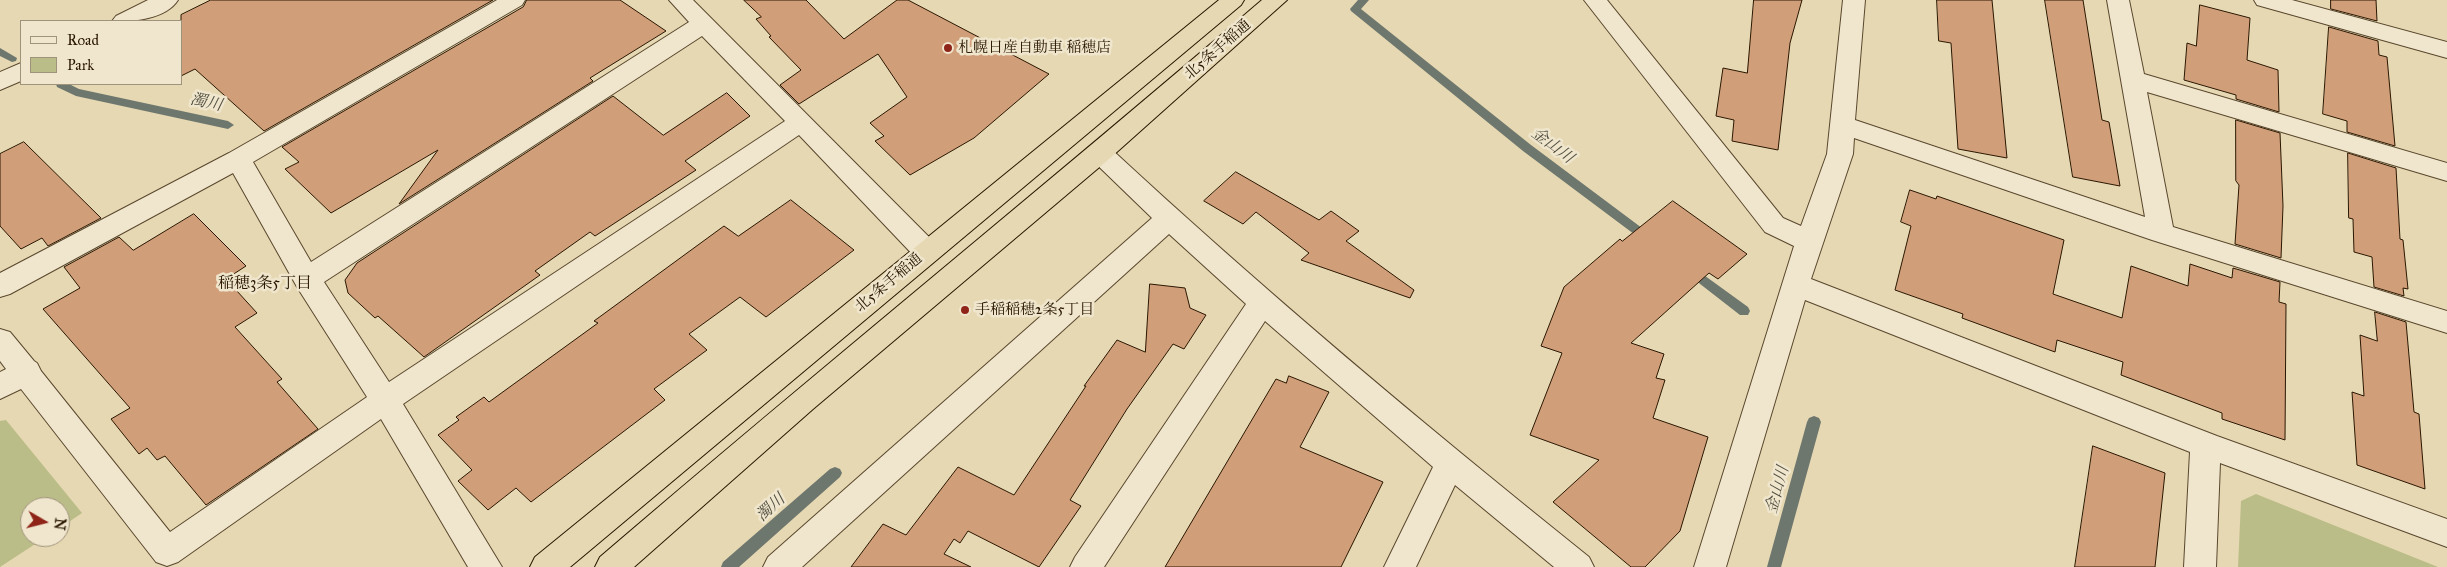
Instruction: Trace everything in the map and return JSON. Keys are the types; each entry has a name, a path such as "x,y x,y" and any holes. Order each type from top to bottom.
{"highway":[{"name":"北5条手稲通","path":"546,567 926,251 1233,0"},
{"name":"北5条手稲通","path":"611,567 803,400 1100,153 1276,0"}],"street":[{"path":"126,20 167,0"},
{"path":"0,286 238,159 514,0"},
{"path":"680,0 802,122 926,251"},
{"path":"1595,0 1774,225 1809,241"},
{"path":"1710,567 1809,241 1840,154 1854,0"},
{"path":"2118,0 2161,233"},
{"path":"2265,0 2447,50"},
{"path":"306,279 703,24"},
{"path":"0,82 20,72"},
{"path":"2133,79 2447,172"},
{"path":"0,340 167,552 385,400 802,122"},
{"path":"1843,125 2161,233 2447,322"},
{"path":"1100,153 1168,219 1450,464 1578,567"},
{"path":"238,159 306,279 385,400 486,567"},
{"path":"779,567 1168,219"},
{"path":"1796,285 2206,445 2447,533"},
{"path":"1086,567 1263,301"},
{"path":"0,387 26,371"},
{"path":"2200,567 2206,445"},
{"path":"1400,567 1450,464"}],"green space":[{"path":"6,420 69,497 20,497 20,547 31,547 0,567 0,421"},
{"path":"2256,494 2438,567 2238,567 2241,501"},
{"path":"70,498 82,513 70,521"}],"building":[{"path":"211,0 493,0 264,131 195,69 182,76 181,15"},
{"path":"527,0 620,0 666,31 590,78 593,81 399,204 438,150 331,213 285,169 299,162 282,147 523,7"},
{"path":"744,0 806,0 844,39 897,0 908,0 1049,74 974,138 910,175 875,141 884,136 870,123 907,97 878,54 799,104 780,85 801,70 769,37 771,36 756,19 761,17"},
{"path":"1754,0 1802,0 1790,43 1778,150 1732,141 1734,120 1716,116 1723,68 1747,73"},
{"path":"1937,0 1992,0 2007,158 1958,149 1951,43 1939,41"},
{"path":"2045,0 2083,0 2102,120 2109,122 2120,186 2073,177"},
{"path":"2331,0 2376,0 2377,21 2331,9"},
{"path":"2200,5 2250,18 2247,60 2278,70 2279,112 2236,99 2236,95 2184,80 2187,43 2196,46"},
{"path":"2329,27 2378,41 2379,55 2387,57 2395,146 2347,132 2347,121 2323,114"},
{"path":"727,93 750,116 685,161 696,170 595,236 590,232 535,271 540,275 424,357 378,316 375,318 348,293 345,280 357,263 613,96 663,135"},
{"path":"2236,120 2280,133 2283,206 2281,258 2235,244 2239,185 2236,181"},
{"path":"24,142 101,218 48,246 42,238 21,249 0,226 0,154"},
{"path":"2348,153 2396,168 2400,239 2403,240 2408,289 2403,288 2404,296 2374,287 2372,257 2354,252 2353,219 2349,218"},
{"path":"1236,172 1319,220 1331,211 1359,231 1346,241 1414,290 1410,298 1301,260 1309,253 1256,212 1243,224 1204,201"},
{"path":"1910,190 1936,199 1937,196 2064,240 2053,294 2122,318 2131,266 2188,286 2190,264 2232,278 2233,268 2280,282 2279,302 2286,304 2285,440 2222,419 2222,413 2121,375 2123,362 2057,340 2055,352 1962,318 1963,314 1895,290 1911,226 1901,222"},
{"path":"791,200 854,250 766,317 740,297 689,334 707,350 654,389 665,400 531,502 516,488 488,510 458,481 472,470 438,435 459,420 456,417 484,397 489,402 598,323 594,321 724,226 738,236"},
{"path":"1673,201 1747,254 1718,279 1709,273 1631,343 1664,354 1656,378 1665,380 1653,418 1708,437 1680,531 1645,567 1631,567 1553,502 1599,460 1530,435 1562,353 1541,346 1564,287 1620,239 1622,241"},
{"path":"194,214 246,266 226,279 257,313 235,327 282,379 277,382 318,429 206,505 165,456 157,460 147,448 139,454 111,419 130,408 43,309 80,288 64,267 119,237 133,250"},
{"path":"1150,284 1185,288 1190,308 1206,315 1184,349 1173,344 1127,409 1070,500 1081,506 1039,567 968,531 960,543 954,539 944,554 971,567 851,567 883,524 906,535 958,467 1014,495 1086,386 1084,386 1117,340 1145,352"},
{"path":"2375,312 2406,322 2414,412 2419,414 2425,489 2357,465 2352,392 2364,396 2360,335 2377,341"},
{"path":"1289,376 1329,392 1300,447 1383,482 1341,567 1165,567 1276,379 1286,383"},
{"path":"2093,446 2165,473 2155,567 2075,567"}],"waterway":[{"name":"金山川","path":"1364,0 1355,9 1527,148 1650,240"},
{"name":"濁川","path":"0,52 12,58"},
{"name":"濁川","path":"63,85 76,92 228,125"},
{"name":"金山川","path":"1690,270 1744,311"},
{"name":"金山川","path":"1774,567 1814,422"},
{"name":"濁川","path":"728,567 835,473"}],"place":[{"name":"札幌日産自動車 稲穂店","path":"948,48"},
{"name":"手稲稲穂2条5丁目","path":"965,310"}],"district":[{"name":"稲穂3条5丁目","path":"265,284"}]}
